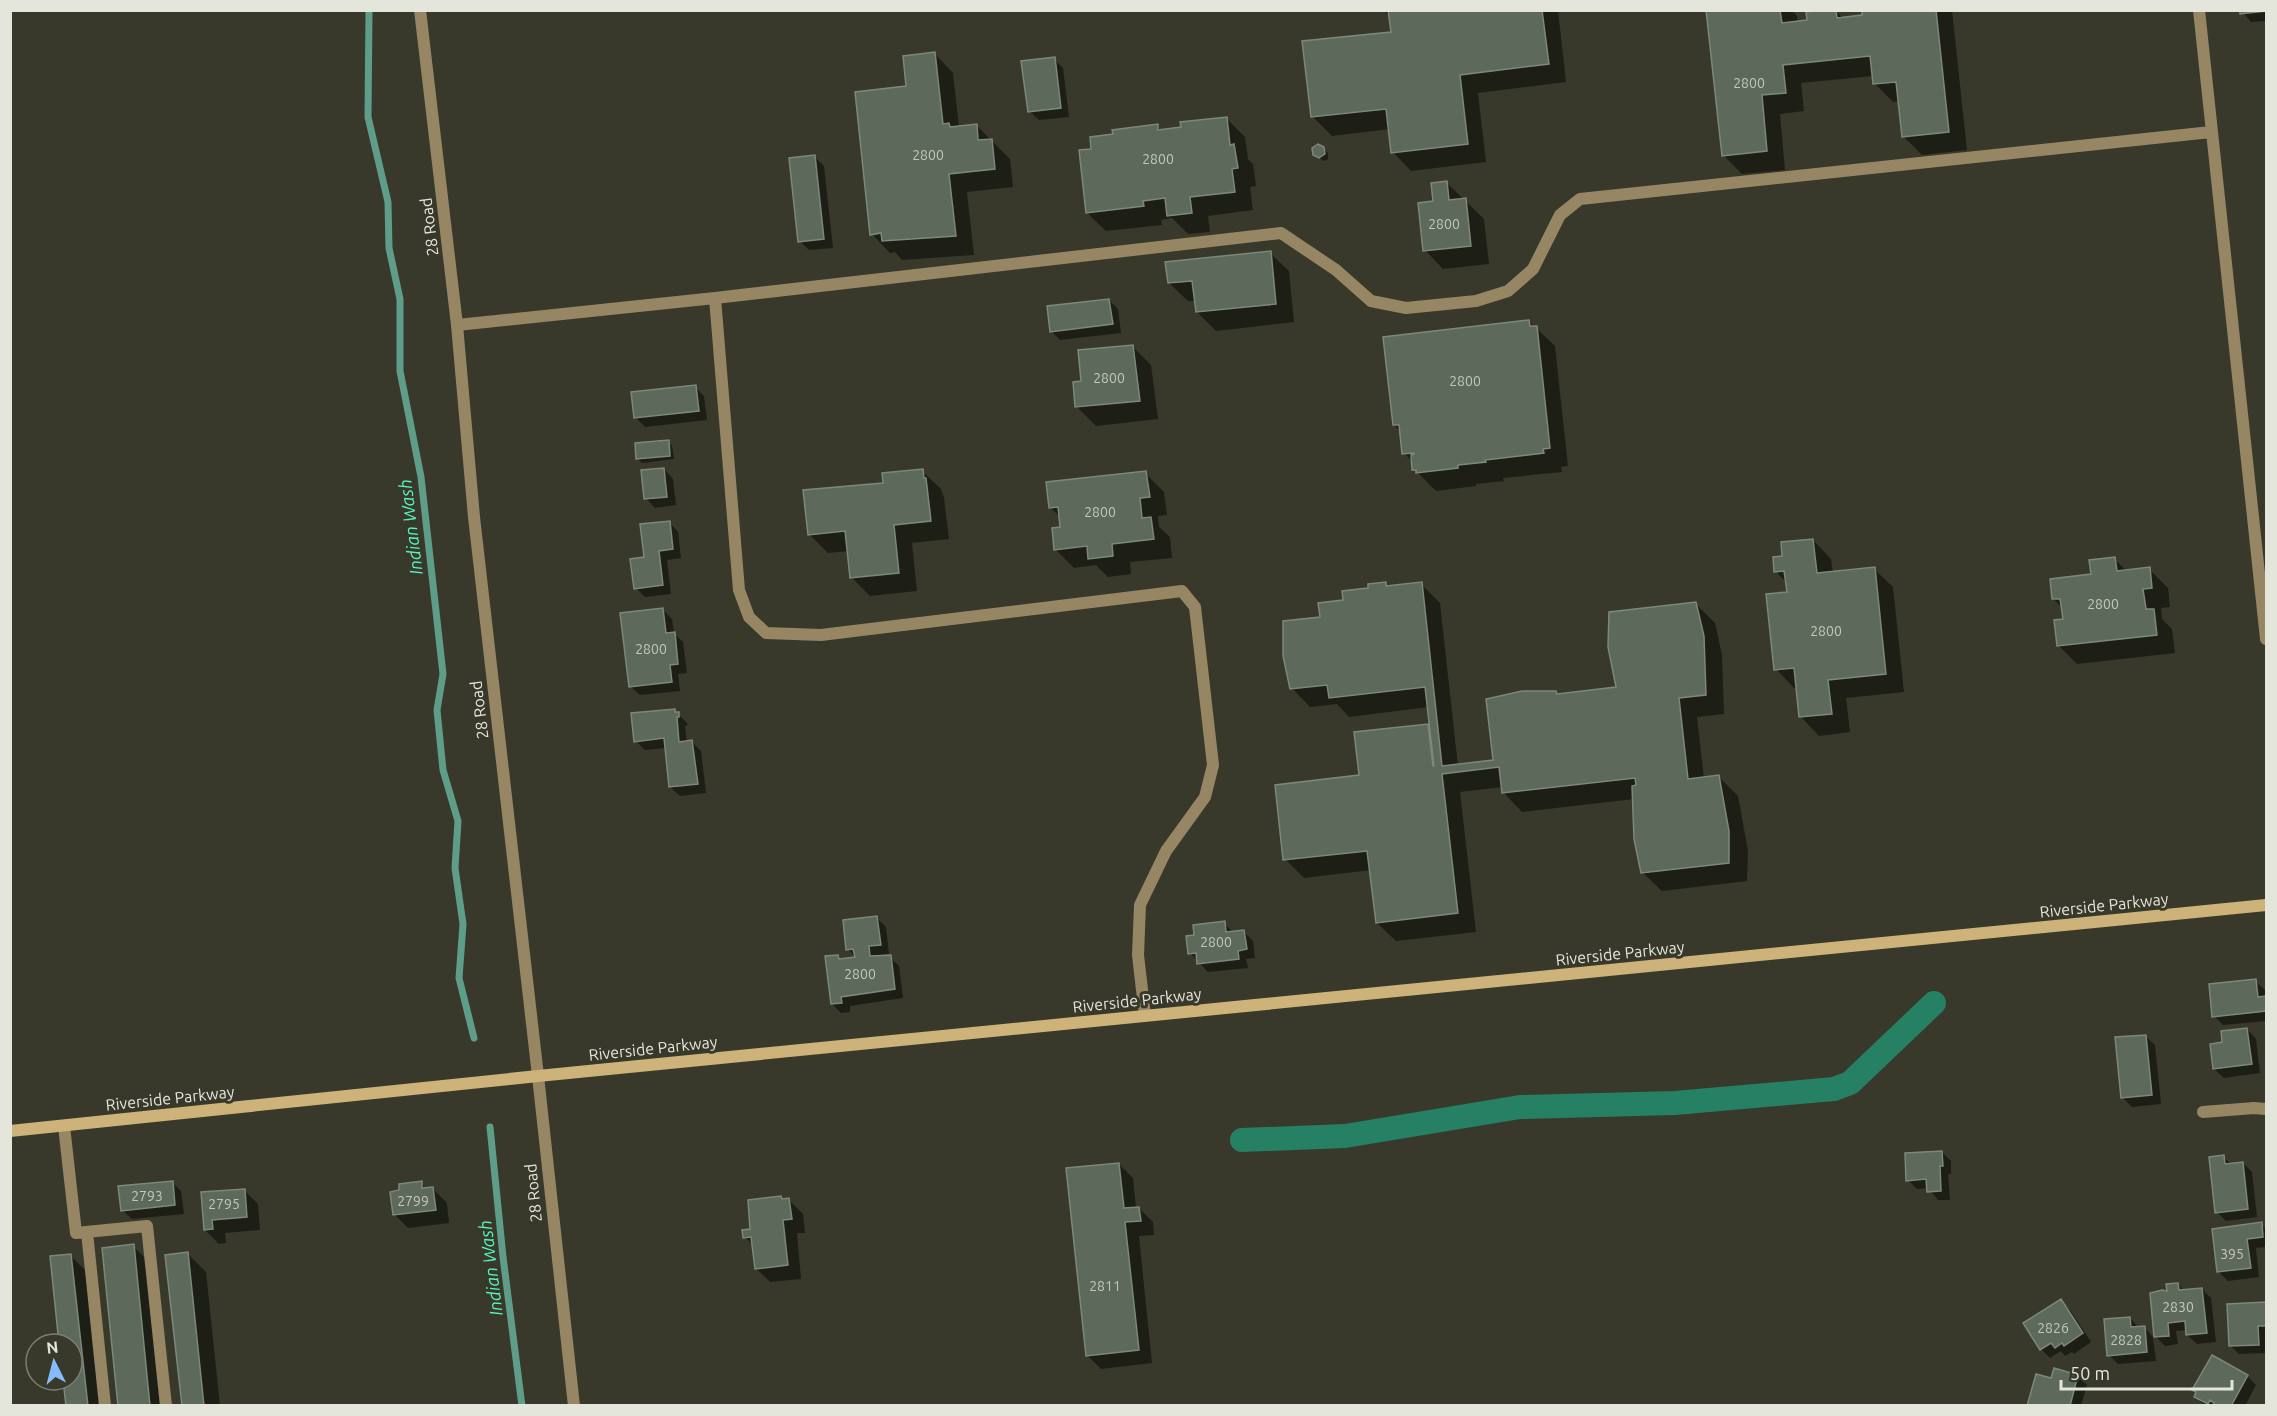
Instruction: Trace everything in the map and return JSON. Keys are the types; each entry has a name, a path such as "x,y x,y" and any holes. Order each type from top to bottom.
{"main road":[{"name":"Riverside Parkway","path":"10,1131 538,1076 2266,905"}],"street":[{"name":"28 Road","path":"420,10 457,325 474,517 574,1406"},
{"path":"2199,10 2266,639"},
{"path":"457,325 1281,233 1336,270 1371,301 1406,308 1476,301 1508,291 1533,269 1560,215 1580,199 2211,132"},
{"path":"715,298 739,590 749,617 766,633 821,635 1182,591 1195,607 1213,765 1205,797 1166,851 1140,905 1138,954 1145,1016"},
{"path":"2203,1112 2266,1109"},
{"path":"64,1126 76,1233 147,1226 166,1406"},
{"path":"87,1232 105,1406"}],"building":[{"path":"1388,10 1542,10 1549,64 1460,75 1468,144 1391,153 1386,109 1311,117 1302,41 1391,32"},
{"path":"1706,10 1780,10 1782,23 1807,20 1806,12 1823,10 1836,10 1837,18 1862,15 1862,10 1936,10 1949,132 1902,137 1896,82 1873,84 1870,56 1783,65 1786,93 1762,95 1767,151 1722,156"},
{"path":"2240,10 2266,10 2266,11 2240,14"},
{"path":"935,52 943,124 949,123 950,127 977,124 978,140 992,139 995,169 949,174 956,236 882,241 881,233 870,235 855,92 906,86 903,56"},
{"path":"1055,57 1061,108 1028,112 1021,61"},
{"path":"1227,117 1230,145 1234,144 1238,168 1232,169 1235,192 1190,197 1192,213 1167,216 1165,198 1143,201 1144,206 1086,213 1079,150 1091,149 1090,137 1113,134 1112,130 1158,124 1158,130 1181,127 1180,122"},
{"path":"1318,144 1324,147 1325,154 1319,158 1313,155 1312,148"},
{"path":"815,155 824,239 798,242 789,158"},
{"path":"1447,181 1449,200 1466,198 1471,246 1423,251 1418,203 1433,201 1431,183"},
{"path":"1271,251 1276,304 1196,312 1192,281 1168,283 1165,262"},
{"path":"1109,299 1113,324 1050,332 1047,306"},
{"path":"1529,320 1530,326 1537,326 1550,448 1543,449 1544,453 1485,460 1486,462 1458,465 1458,468 1416,473 1416,470 1412,470 1411,455 1414,453 1402,454 1399,425 1393,425 1383,337"},
{"path":"1133,345 1140,401 1075,407 1073,382 1081,381 1078,350"},
{"path":"696,385 699,411 634,418 631,392"},
{"path":"669,440 670,456 636,459 635,443"},
{"path":"664,468 667,497 644,499 641,470"},
{"path":"923,469 931,521 894,525 899,573 850,578 845,531 808,535 803,490 883,483 882,473"},
{"path":"1146,471 1150,497 1140,498 1142,518 1151,517 1154,539 1112,544 1113,556 1088,559 1087,546 1054,550 1052,528 1060,527 1058,507 1049,508 1046,482"},
{"path":"670,521 673,549 659,551 663,585 634,589 630,559 644,557 640,524"},
{"path":"1813,539 1817,573 1875,567 1886,674 1828,680 1832,714 1799,717 1794,668 1774,670 1766,594 1787,592 1784,571 1774,572 1773,557 1782,556 1781,542"},
{"path":"2115,557 2117,571 2150,567 2152,588 2143,589 2146,609 2154,609 2157,635 2057,646 2054,620 2063,619 2060,599 2052,599 2050,579 2091,574 2089,560"},
{"path":"1386,582 1386,586 1422,582 1442,766 1493,760 1486,699 1522,691 1556,691 1557,694 1616,687 1608,647 1609,612 1696,602 1704,636 1706,695 1679,698 1688,779 1719,775 1729,831 1729,863 1641,873 1634,839 1632,786 1636,785 1635,778 1502,793 1499,767 1442,774 1458,913 1376,923 1367,851 1283,860 1275,785 1359,775 1354,732 1428,724 1434,766 1425,687 1329,698 1327,685 1290,689 1283,656 1283,621 1320,617 1318,603 1343,600 1342,591 1368,588 1368,584"},
{"path":"663,608 666,633 675,632 678,664 670,665 672,682 629,687 620,613"},
{"path":"675,709 675,712 679,712 679,717 677,717 679,742 692,740 698,784 669,787 664,738 634,742 631,713"},
{"path":"877,916 881,945 869,946 870,956 891,955 895,989 841,997 842,1003 831,1004 825,956 838,955 839,959 855,957 853,949 846,950 843,920"},
{"path":"1225,921 1226,932 1244,930 1247,949 1238,951 1239,959 1197,964 1196,953 1188,954 1186,936 1194,935 1193,925"},
{"path":"2256,979 2258,997 2266,996 2266,1011 2212,1017 2209,984"},
{"path":"2247,1028 2252,1064 2213,1069 2210,1044 2222,1042 2221,1031"},
{"path":"2146,1035 2152,1095 2121,1098 2115,1037"},
{"path":"1942,1151 1941,1191 1927,1192 1926,1179 1906,1181 1905,1153"},
{"path":"2224,1155 2225,1164 2243,1162 2248,1209 2215,1213 2209,1157"},
{"path":"1119,1163 1124,1208 1139,1207 1141,1221 1125,1222 1139,1350 1086,1356 1066,1168"},
{"path":"173,1181 175,1205 121,1211 118,1186"},
{"path":"422,1181 422,1188 433,1187 436,1210 393,1215 390,1192 399,1190 399,1184"},
{"path":"245,1189 247,1217 212,1220 213,1229 204,1230 201,1192"},
{"path":"781,1196 782,1199 789,1198 792,1219 783,1220 788,1265 755,1269 751,1237 743,1238 742,1230 750,1229 748,1200"},
{"path":"2262,1222 2263,1237 2247,1239 2251,1268 2217,1272 2212,1229"},
{"path":"134,1244 150,1406 118,1406 102,1248"},
{"path":"188,1252 204,1406 182,1406 165,1255"},
{"path":"71,1254 80,1332 58,1332 50,1256"},
{"path":"2178,1283 2179,1290 2202,1288 2207,1333 2186,1335 2185,1321 2168,1323 2169,1336 2154,1337 2150,1293 2167,1291 2166,1284"},
{"path":"2061,1299 2083,1333 2064,1346 2062,1343 2055,1348 2051,1343 2040,1350 2023,1323"},
{"path":"2266,1302 2266,1326 2258,1326 2259,1345 2229,1346 2227,1304"},
{"path":"2130,1317 2131,1327 2145,1326 2147,1352 2107,1356 2104,1319"},
{"path":"2212,1355 2248,1375 2231,1406 2213,1406 2214,1403 2210,1400 2208,1404 2194,1397 2196,1392 2192,1390"},
{"path":"2054,1368 2078,1375 2070,1406 2027,1406 2036,1374 2051,1378"},
{"path":"84,1370 88,1406 66,1406 64,1392 84,1392"}],"waterway":[{"name":"Indian Wash","path":"369,10 368,117 388,202 389,248 400,299 400,371 421,477 443,674 437,710 443,770 458,821 455,868 463,924 459,978 474,1038"},
{"path":"1242,1140 1345,1136 1520,1107 1675,1103 1834,1089 1850,1083 1934,1003"},
{"name":"Indian Wash","path":"490,1127 503,1257 522,1406"}]}
